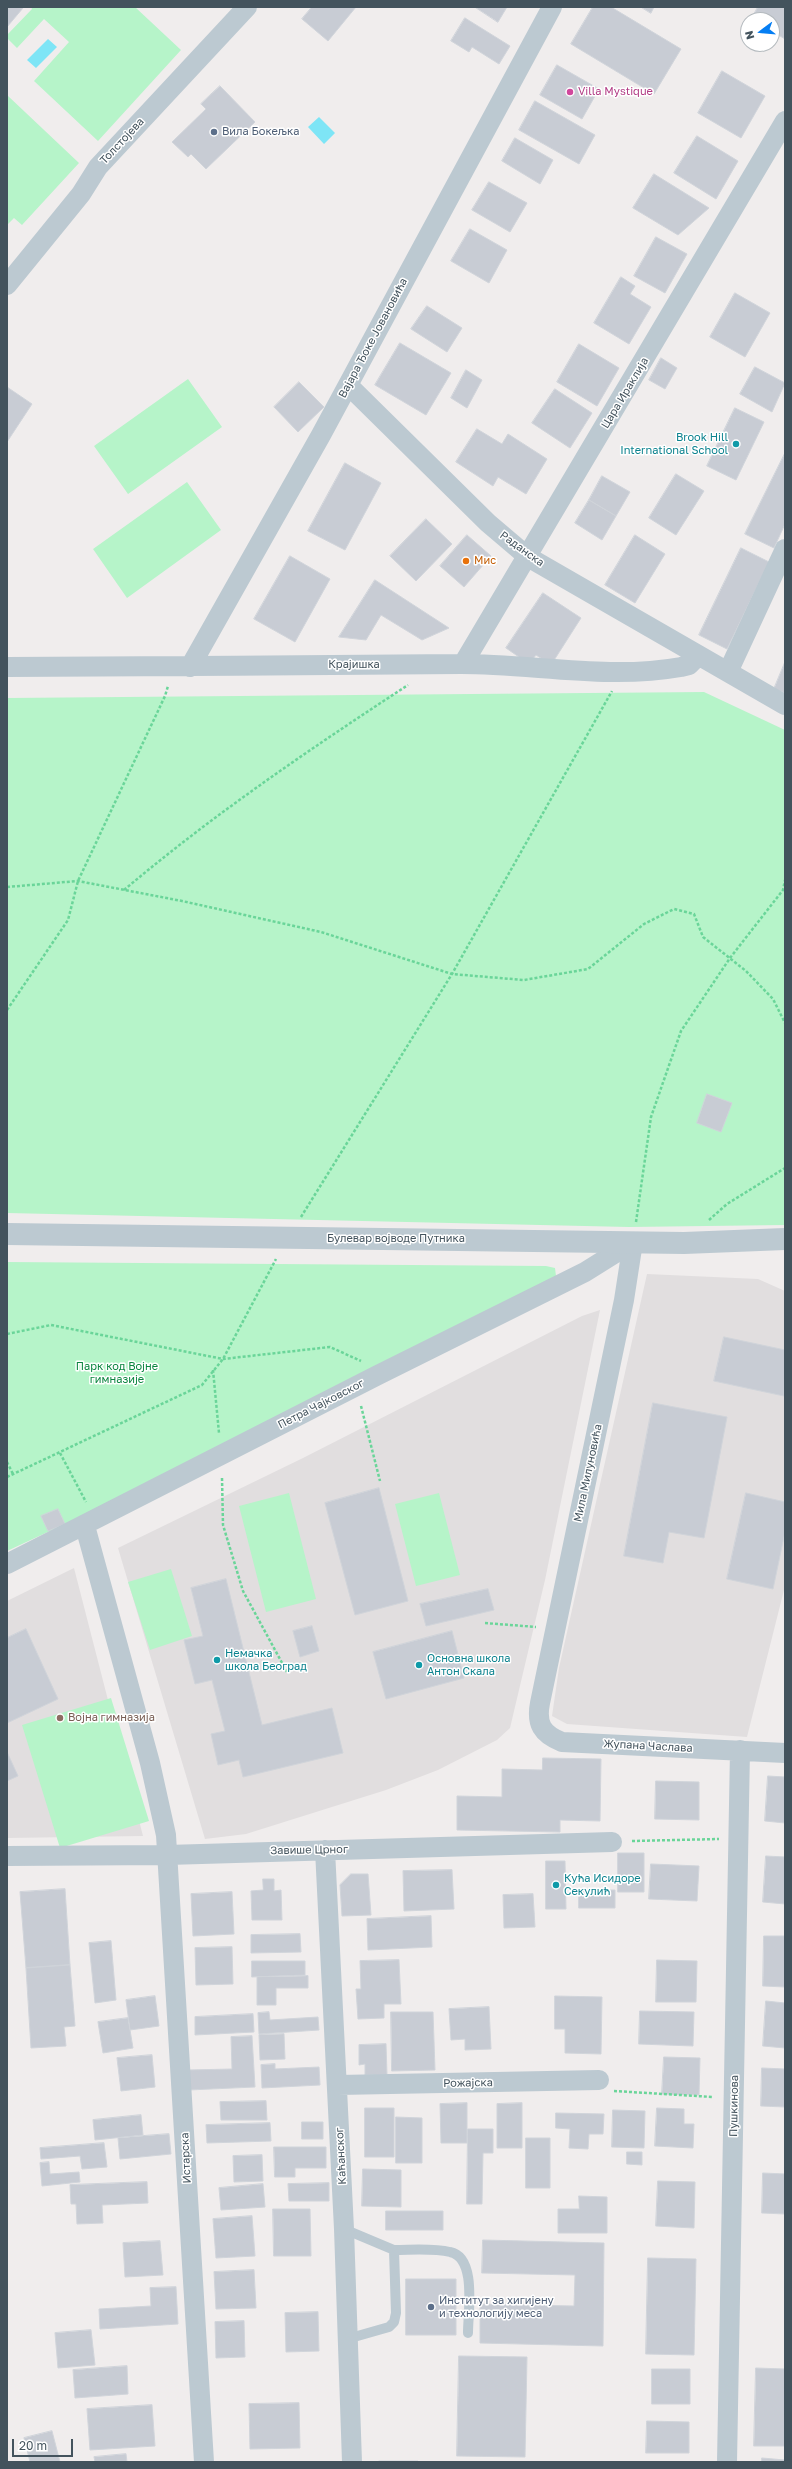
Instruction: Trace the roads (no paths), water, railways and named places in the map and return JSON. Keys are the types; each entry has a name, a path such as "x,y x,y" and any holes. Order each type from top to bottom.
{"street":[{"name":"Толстојева","path":"7,284 81,194 98,167 247,7"},
{"name":"Вајара Ђоке Јовановића","path":"181,667 348,385 552,7"},
{"name":"Цара Ираклија","path":"463,664 697,267 785,121"},
{"name":"Раданска","path":"348,385 488,523 528,556 698,656 785,705"},
{"path":"728,672 785,549"},
{"name":"Крајишка","path":"7,667 463,664 581,672 623,672 681,667 689,665 698,656"},
{"name":"Булевар војводе Путника","path":"7,1234 287,1239 684,1243 785,1239"},
{"name":"Петра Чајковског","path":"7,1564 356,1386 586,1272 633,1242"},
{"name":"Мила Милуновића","path":"540,1703 633,1242"},
{"name":"Истарска","path":"90,1523 150,1763 166,1835 204,2462"},
{"name":"Жупана Часлава","path":"540,1703 538,1717 541,1729 551,1738 562,1742 785,1753"},
{"name":"Пушкинова","path":"727,2462 740,1750"},
{"name":"Завише Црног","path":"7,1856 167,1854 612,1842"},
{"name":"Каћанског","path":"325,1850 338,2085 352,2462"},
{"name":"Рожајска","path":"338,2085 598,2080"}],"lane":[{"path":"344,2229 394,2250 450,2252 457,2254 465,2262 468,2270 468,2334"},
{"path":"347,2339 380,2331 394,2322 396,2313 394,2250"}],"water":[{"path":"48,39 57,47 36,68 27,60"},
{"path":"319,117 335,133 324,144 308,127"}],"place":[{"name":"Villa Mystique","path":"570,92"},
{"name":"Вила Бокељка","path":"214,132"},
{"name":"Brook Hill International School","path":"736,444"},
{"name":"Мис","path":"466,561"},
{"name":"Немачка школа Београд","path":"217,1660"},
{"name":"Основна школа Антон Скала","path":"419,1665"},
{"name":"Војна гимназија","path":"60,1718"},
{"name":"Кућа Исидоре Секулић","path":"556,1885"},
{"name":"Институт за хигијену и технологију меса","path":"431,2307"}],"park label":[{"name":"Парк код Војне гимназије","path":"117,1373"}]}
